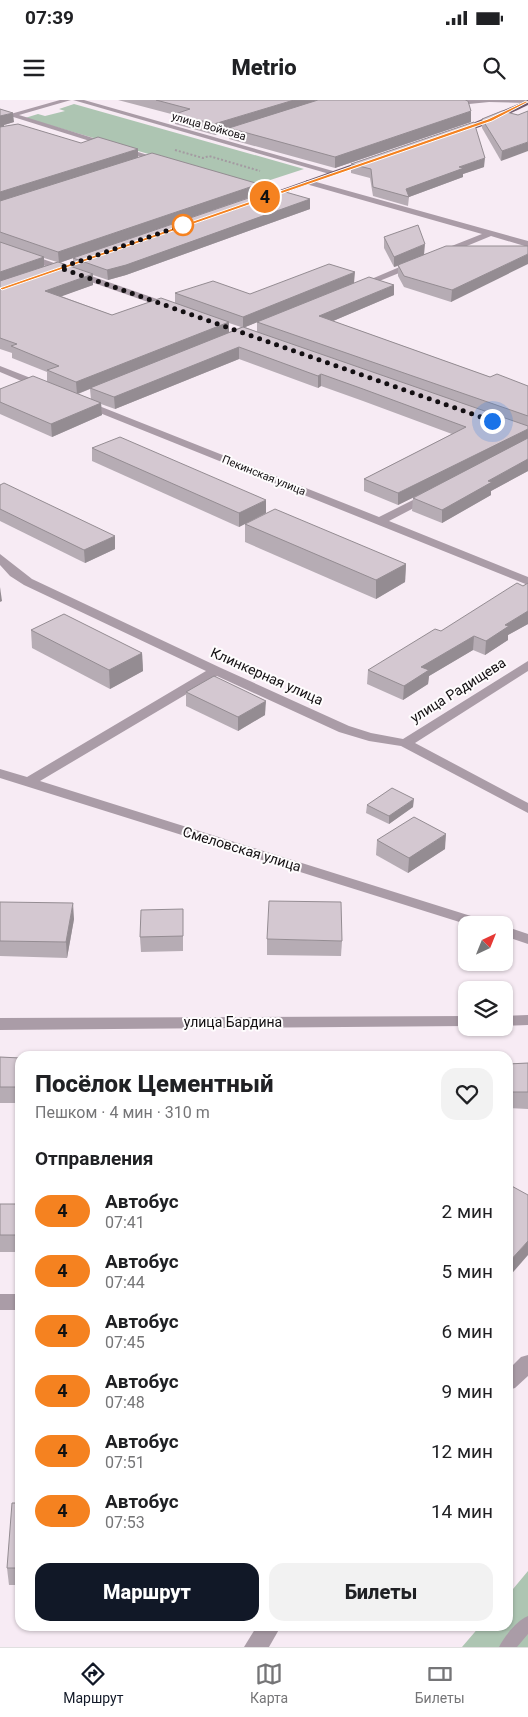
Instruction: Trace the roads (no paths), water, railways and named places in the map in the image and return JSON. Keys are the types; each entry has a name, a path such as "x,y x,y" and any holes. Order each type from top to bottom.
{"main road":[{"path":"445,135 505,113 528,102"},
{"path":"256,200 382,157"},
{"path":"42,274 72,264"}],"street":[{"path":"68,100 8,115 174,164"},
{"name":"улица Войкова","path":"76,100 336,173"},
{"path":"505,113 456,102 489,100 528,102"},
{"path":"19,129 37,124"},
{"path":"214,139 232,134"},
{"path":"137,164 155,158"},
{"path":"230,180 275,194"},
{"path":"309,182 528,244"},
{"path":"353,289 489,234"},
{"path":"0,247 178,310"},
{"path":"0,370 51,390"},
{"name":"Пекинская улица","path":"96,393 77,400 528,582"},
{"path":"380,522 441,490"},
{"name":"Клинкерная улица","path":"0,558 14,573 28,582 344,729 404,743 528,809"},
{"name":"улица Радищева","path":"404,743 528,665"},
{"path":"28,782 216,671"},
{"name":"Смеловская улица","path":"0,773 458,917"},
{"path":"513,934 528,939"},
{"path":"513,1021 528,1020"},
{"name":"улица Бардина","path":"0,1024 458,1021"},
{"path":"0,1302 15,1302"},
{"path":"513,1377 528,1363"},
{"path":"256,1647 267,1631"}],"lane":[{"path":"506,1647 528,1622"}]}
